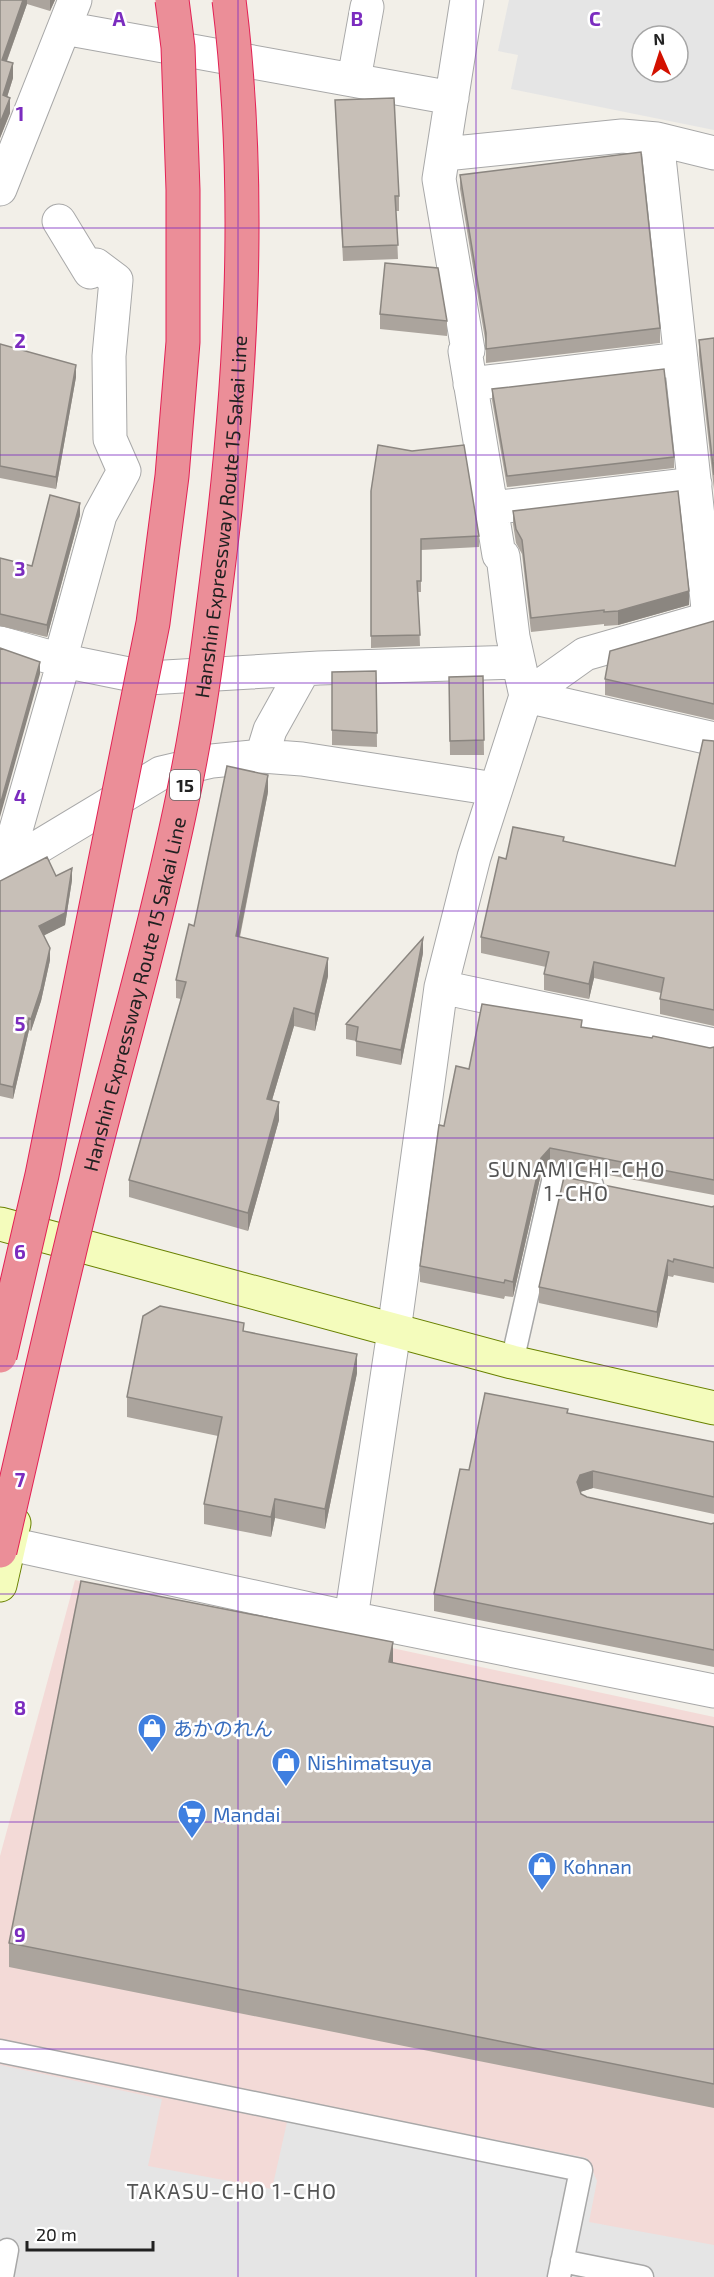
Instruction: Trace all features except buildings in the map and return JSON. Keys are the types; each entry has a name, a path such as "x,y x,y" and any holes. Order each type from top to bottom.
{"highway":[{"path":"0,1356 42,1175 153,623 172,476 183,342 183,178 178,47 172,0"},
{"name":"Hanshin Expressway Route 15 Sakai Line","path":"5,1547 85,1188 148,954 187,778 210,635 229,486 240,339 242,188 229,0"}],"street":[{"path":"351,1618 394,1331 441,987 474,857 526,696 518,662 503,556 499,555 470,384 465,351 468,350 440,179 467,0"},
{"path":"354,79 367,7"},
{"path":"0,189 69,14 354,79 452,98"},
{"path":"445,154 622,136 657,139 714,153"},
{"path":"526,696 585,654 711,617 657,139"},
{"path":"3,869 100,515 124,471 110,439 109,356 117,280 96,265 90,272 59,221"},
{"path":"470,384 681,359"},
{"path":"491,508 695,484"},
{"path":"0,643 62,660 148,678 304,669 518,662"},
{"path":"262,756 270,730 304,669"},
{"path":"526,696 714,739"},
{"path":"3,869 161,774 212,761 262,756 302,759 495,789"},
{"path":"441,987 714,1045"},
{"path":"0,1323 11,1227 77,1247 512,1362 714,1408"},
{"path":"0,1585 5,1547 77,1247"},
{"path":"5,1547 714,1691"}],"lane":[{"path":"512,1362 554,1177 611,1189"},
{"path":"0,2051 581,2170 560,2269 642,2277"},
{"path":"2,2277 7,2250"}],"shaded area":[{"path":"509,0 714,0 714,130 511,89 518,55 498,51"},
{"path":"75,1580 714,1717 714,2277 0,2277 0,1856"},
{"path":"0,2065 162,2099 148,2166 272,2189 292,2100 587,2158 597,2181 589,2222 714,2245 714,2277 0,2277"}],"place":[{"name":"あかのれん","path":"152,1754"},
{"name":"Nishimatsuya","path":"286,1788"},
{"name":"Mandai","path":"192,1840"},
{"name":"Kohnan","path":"542,1892"}],"district":[{"name":"SUNAMICHI-CHO 1-CHO","path":"577,1180"},
{"name":"TAKASU-CHO 1-CHO","path":"232,2190"}]}
